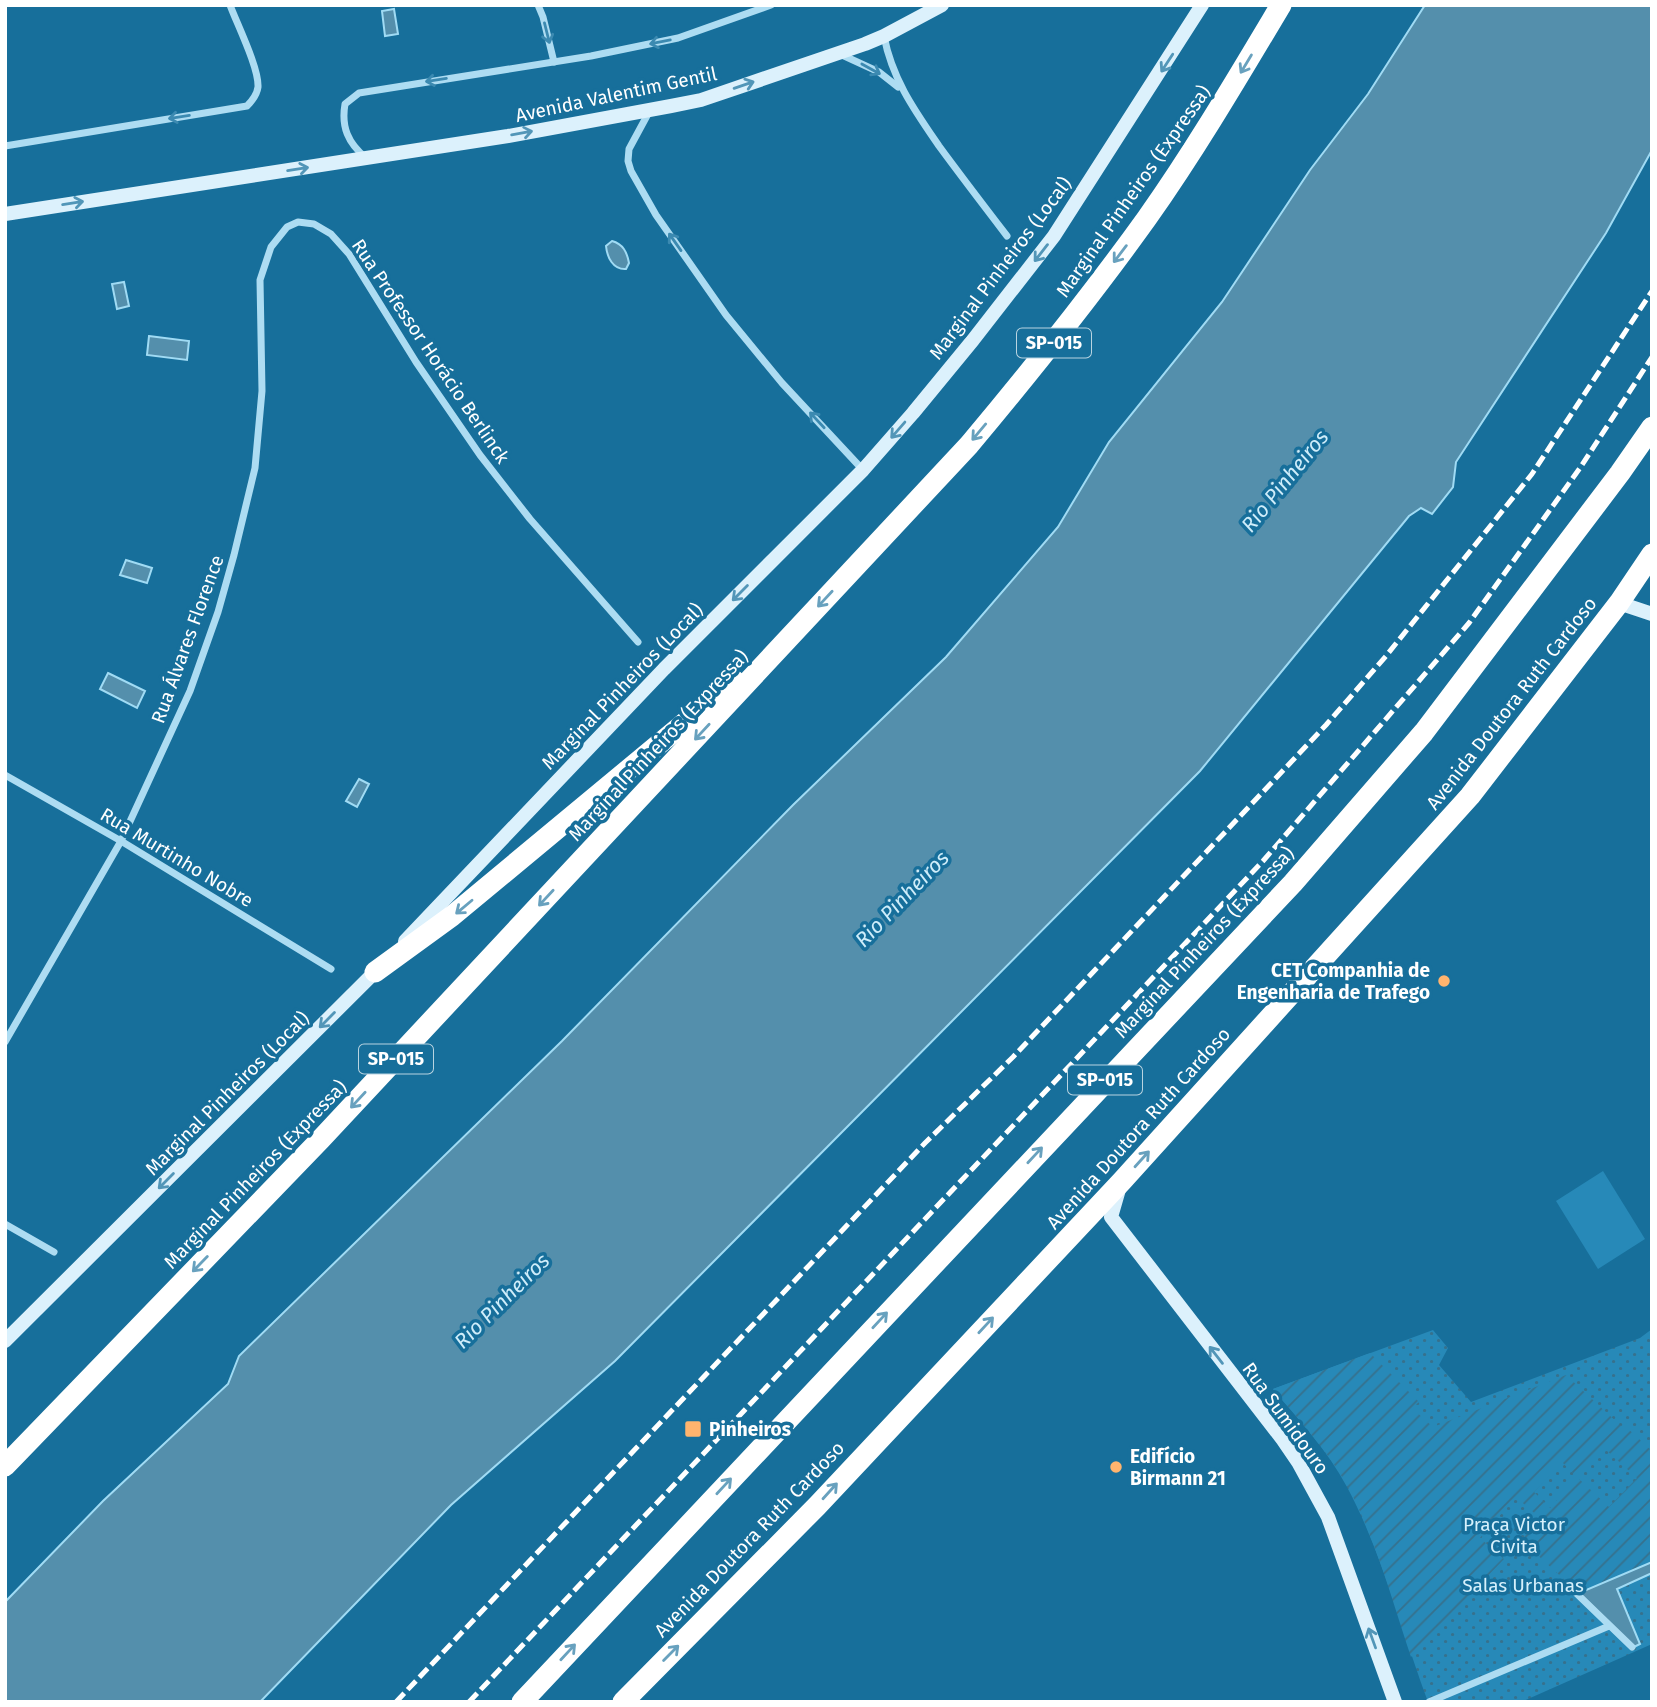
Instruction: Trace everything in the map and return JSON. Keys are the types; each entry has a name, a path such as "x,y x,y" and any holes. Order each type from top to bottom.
{"highway":[{"name":"Marginal Pinheiros (Expressa)","path":"5,1466 331,1129 969,445 1042,358 1147,217 1222,104 1280,5"},
{"name":"Marginal Pinheiros (Expressa)","path":"522,1702 1293,883 1424,732 1605,495 1652,427"},
{"name":"Avenida Doutora Ruth Cardoso","path":"623,1702 817,1506 1122,1181 1470,796 1619,603 1652,554"},
{"path":"375,972 452,916 714,697 782,646"}],"main road":[{"name":"Avenida Valentim Gentil","path":"5,214 366,158 701,100 884,36 942,5"},
{"name":"Marginal Pinheiros (Local)","path":"5,1341 375,972 664,669 863,470 973,340 1054,236 1202,5"},
{"path":"1619,603 1652,614"},
{"name":"Rua Sumidouro","path":"1122,1181 1111,1217 1283,1440 1328,1517 1395,1702"}],"street":[{"path":"5,146 247,106 258,90 258,76 230,5"},
{"path":"538,5 554,62"},
{"path":"366,158 351,143 342,118 345,104 359,93 554,62 678,38 771,5"},
{"path":"884,36 893,71 901,89 969,188 1007,236"},
{"path":"838,53 879,72 901,89"},
{"path":"650,110 629,149 628,161 656,215 734,324 782,383 863,470"},
{"name":"Rua Professor Horácio Berlinck","path":"298,222 314,224 331,234 349,254 416,362 480,455 530,519 638,642"},
{"name":"Rua Álvares Florence","path":"5,1042 121,841 190,691 218,612 255,468 262,391 260,280 271,247 287,227 298,222"},
{"name":"Rua Murtinho Nobre","path":"5,775 121,841 331,969"},
{"path":"5,1224 54,1251"},
{"path":"1576,1593 1632,1647"},
{"path":"1429,1702 1609,1626"}],"green space":[{"path":"1603,1171 1645,1239 1598,1269 1556,1201"},
{"name":"Praça Victor Civita","path":"1652,1329 1652,1644 1521,1702 1428,1702 1371,1538 1347,1487 1313,1436 1273,1389 1433,1330 1448,1348 1439,1365 1471,1402 1640,1338"},
{"path":"1370,1353 1419,1402 1412,1408 1433,1427 1566,1375 1652,1451 1652,1562 1579,1593 1521,1540 1540,1518 1516,1497 1480,1538 1504,1559 1411,1657 1375,1549 1348,1487 1322,1448 1273,1389","holes":["1604,1448 1637,1478 1609,1507 1577,1477","1562,1462 1577,1477 1550,1508 1534,1492"]}],"water":[{"name":"Rio Pinheiros","path":"1425,5 1652,5 1652,150 1606,233 1456,462 1453,487 1432,514 1421,508 1409,516 1200,771 615,1361 451,1505 260,1702 5,1702 5,1602 103,1501 228,1384 239,1356 562,1041 793,805 946,657 1058,527 1109,442 1222,302 1310,170 1368,94"},
{"path":"394,9 398,34 385,36 382,11"},
{"path":"612,241 622,246 626,252 629,263 626,269 614,265 609,258 606,246"},
{"path":"124,282 129,306 117,309 112,284"},
{"path":"149,336 189,341 187,360 147,355"},
{"path":"126,560 152,568 147,583 120,575"},
{"path":"108,673 145,691 137,708 100,689"},
{"path":"359,779 369,784 357,807 346,801"},
{"path":"1652,1562 1652,1573 1617,1589 1640,1644 1634,1647 1579,1593"}],"railway":[{"path":"396,1702 925,1143 1013,1057 1326,725 1386,656 1532,474 1652,291"},
{"path":"469,1702 1263,861 1469,623 1580,468 1652,357"}],"place":[{"name":"CET Companhia de Engenharia de Trafego","path":"1444,981"},
{"name":"Pinheiros","path":"693,1429"},
{"name":"Edifício Birmann 21","path":"1116,1467"}],"park label":[{"name":"Salas Urbanas","path":"1523,1585"}]}
